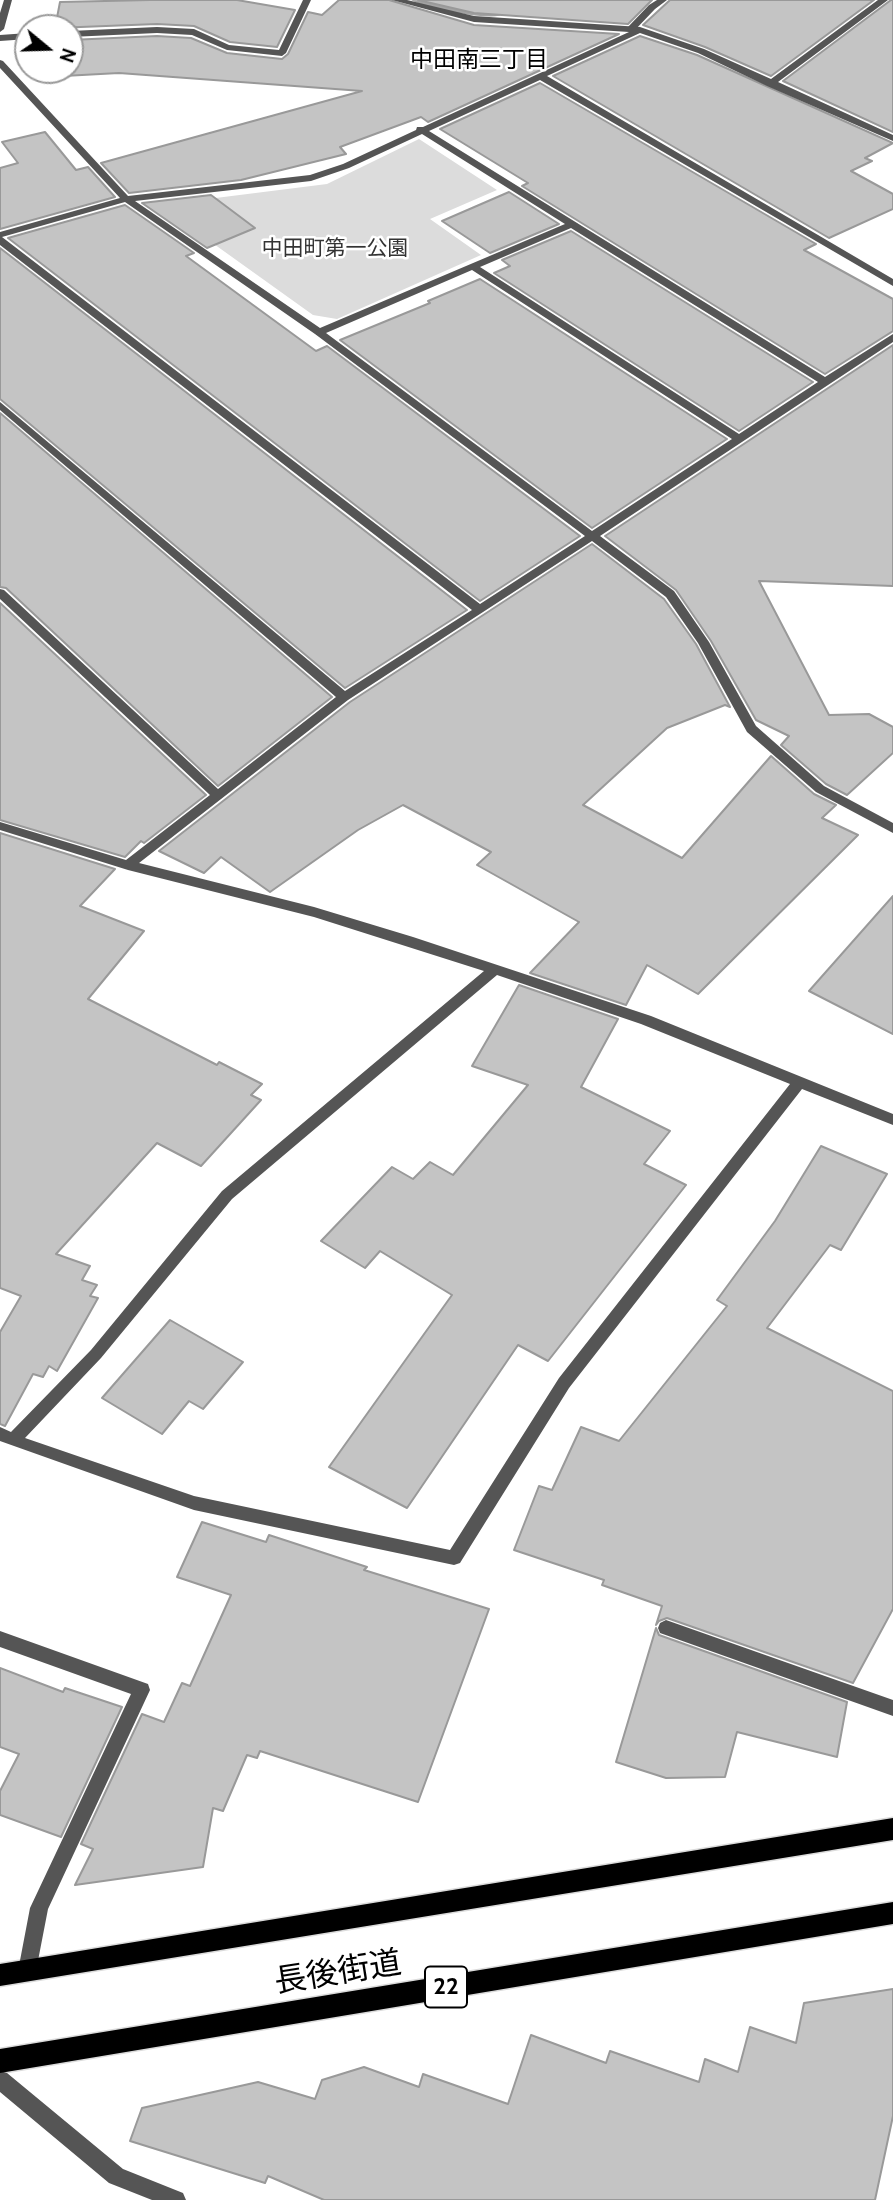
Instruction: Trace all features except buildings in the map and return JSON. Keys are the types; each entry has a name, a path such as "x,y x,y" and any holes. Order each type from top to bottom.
{"main road":[{"name":"長後街道","path":"0,1975 893,1829"},
{"name":"長後街道","path":"0,2061 893,1913"}],"street":[{"path":"0,29 8,0"},
{"path":"84,33 157,30 194,32 227,47 282,53 307,0"},
{"path":"396,0 474,19 636,30 701,51 770,84 892,135"},
{"path":"0,235 126,199 311,178 346,166 636,30 652,7 663,0"},
{"path":"770,84 888,1"},
{"path":"0,63 126,199 319,332 670,594 703,642 751,729 820,789 893,829"},
{"path":"539,75 893,283"},
{"path":"420,129 823,381"},
{"path":"319,332 475,268 572,224"},
{"path":"0,240 480,610"},
{"path":"475,268 738,439"},
{"path":"128,865 344,696 480,610 893,337"},
{"path":"0,405 344,696"},
{"path":"0,593 216,794"},
{"path":"0,826 128,865 314,912 408,940 646,1020 893,1120"},
{"path":"494,970 227,1195 96,1354 7,1437 194,1503 454,1558 564,1382 799,1082"},
{"path":"666,1628 893,1709"},
{"path":"0,1639 142,1690 39,1908 27,1971"},
{"path":"0,2080 116,2176 176,2200"}],"green space":[{"name":"中田町第一公園","path":"419,139 497,190 430,219 481,255 337,319 313,315 165,209 168,204 327,184"}],"waterway":[{"path":"416,0 478,13 500,14"}],"district":[{"name":"中田南三丁目","path":"479,60"}]}
